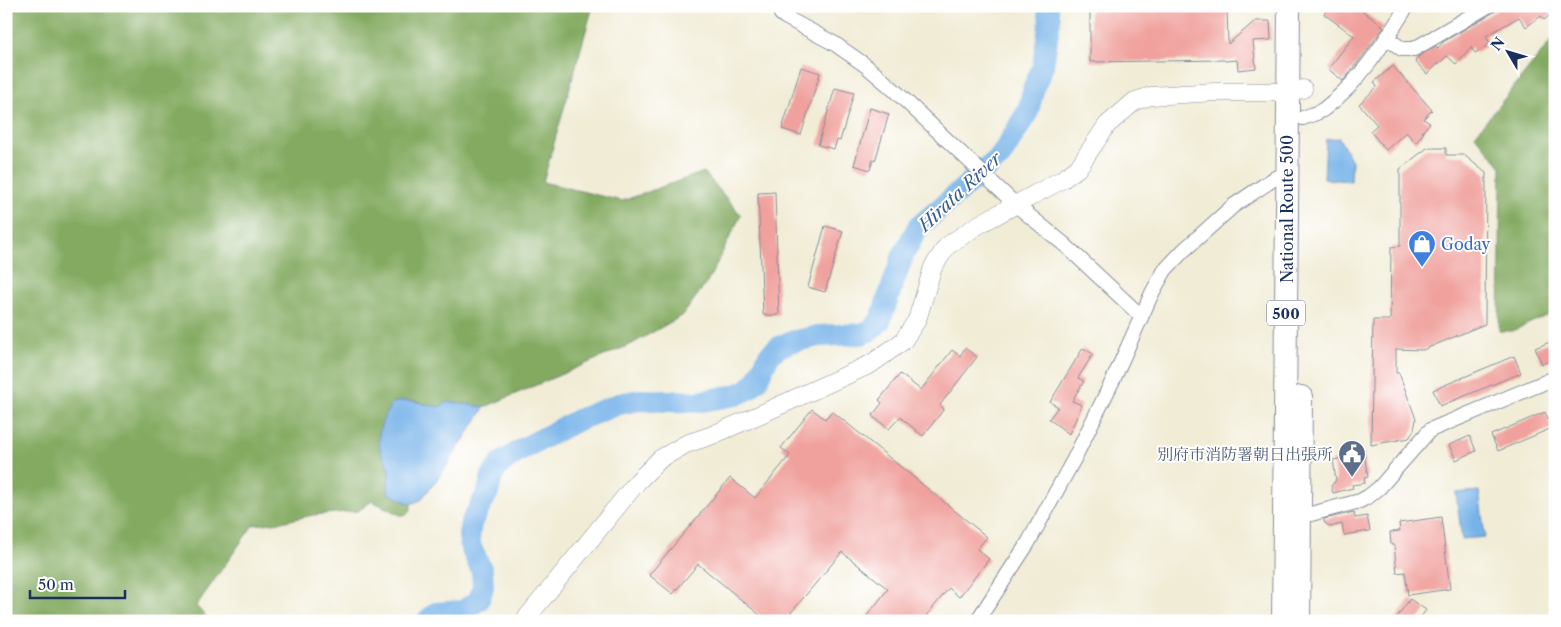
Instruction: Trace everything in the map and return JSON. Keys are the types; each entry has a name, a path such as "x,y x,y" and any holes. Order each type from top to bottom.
{"highway":[{"name":"National Route 500","path":"1284,621 1292,516 1303,118 1296,90 1289,6"},
{"name":"National Route 500","path":"1299,621 1292,516 1287,175 1304,6"}],"street":[{"path":"781,6 781,14 785,17 835,44 865,65 1015,204 1065,245 1141,316"},
{"path":"1303,118 1323,110 1354,82 1387,38 1407,6"},
{"path":"1387,38 1402,49 1414,49 1488,6"},
{"path":"524,621 638,481 660,459 686,444 727,428 871,364 892,350 903,341 917,320 933,267 944,249 971,229 1064,179 1078,168 1107,124 1135,101 1152,96 1296,90"},
{"path":"978,621 1028,543 1074,459 1162,275 1183,251 1233,206 1275,178 1287,175"},
{"path":"1292,516 1360,501 1379,488 1430,430 1555,378"}],"green space":[{"path":"6,6 593,6 543,182 622,201 704,172 741,215 709,279 683,315 632,344 485,407 449,402 438,407 413,401 380,449 388,467 387,486 400,500 411,504 411,509 406,515 400,515 372,501 358,511 313,515 281,522 253,525 196,606 210,621 6,621"},
{"path":"1555,36 1555,312 1512,331 1499,331 1501,167 1475,135"}],"water":[{"path":"1339,138 1352,161 1351,181 1324,179 1326,139"},
{"path":"413,401 438,407 449,402 485,407 441,474 421,500 411,504 388,493 389,470 379,442 380,430 386,413 392,403"},
{"path":"1479,491 1485,537 1462,539 1456,493"}],"building":[{"path":"1090,6 1227,6 1228,44 1255,21 1270,21 1271,40 1253,41 1256,68 1238,70 1237,60 1090,62"},
{"path":"1330,6 1356,6 1384,27 1343,81 1328,69 1354,36 1324,14"},
{"path":"1504,6 1555,6 1555,11 1544,20 1541,16 1526,27 1519,17 1486,36 1490,44 1475,53 1471,47 1456,64 1447,56 1427,74 1415,61 1419,56 1436,46 1438,48 1443,42"},
{"path":"1393,66 1432,110 1423,119 1430,123 1416,143 1406,132 1386,150 1370,131 1377,125 1359,104 1377,87 1374,82"},
{"path":"801,67 820,73 801,135 782,129"},
{"path":"835,88 854,93 840,141 837,140 834,149 818,145"},
{"path":"870,108 889,114 875,161 873,160 870,170 854,165"},
{"path":"1427,148 1446,148 1446,155 1464,155 1486,173 1485,324 1423,350 1396,349 1396,373 1399,373 1416,419 1414,430 1409,438 1371,445 1373,320 1390,320 1391,247 1400,246 1400,169"},
{"path":"775,192 779,315 763,315 758,193"},
{"path":"825,226 843,231 825,292 808,287"},
{"path":"1555,340 1555,359 1542,364 1535,348"},
{"path":"965,348 977,357 940,405 944,409 923,436 900,417 889,429 872,416 882,403 879,400 900,374 921,390 952,350 960,356"},
{"path":"1083,348 1093,354 1078,378 1084,381 1072,401 1082,405 1069,434 1049,419 1058,407 1050,402"},
{"path":"1514,356 1521,373 1440,406 1433,390"},
{"path":"812,409 825,419 832,411 987,537 977,549 989,559 959,597 949,588 922,621 863,621 888,589 842,552 784,621 767,621 698,564 673,594 649,575 730,478 755,498 790,455 781,448"},
{"path":"1545,412 1552,428 1498,451 1491,435"},
{"path":"1470,436 1476,451 1456,460 1449,445"},
{"path":"1364,454 1368,477 1364,478 1365,483 1352,485 1353,488 1333,493 1331,486 1336,480 1333,460"},
{"path":"1354,512 1355,518 1367,516 1370,531 1344,535 1342,524 1330,527 1324,522 1324,519"},
{"path":"1441,517 1450,589 1408,595 1405,572 1397,573 1394,545 1391,545 1390,532 1400,531 1399,523"},
{"path":"1410,599 1426,610 1418,621 1394,621"}],"waterway":[{"name":"Hirata River","path":"427,621 436,613 463,611 479,600 483,587 482,571 471,548 469,536 471,523 488,492 492,476 501,463 526,447 578,420 619,404 640,400 697,402 736,395 747,390 757,381 769,355 779,347 790,342 819,336 861,334 871,330 880,321 903,255 918,227 1001,156 1028,111 1034,87 1043,66 1050,19 1047,6"}],"place":[{"name":"Goday","path":"1422,268"},
{"name":"別府市消防署朝日出張所","path":"1352,478"}]}
